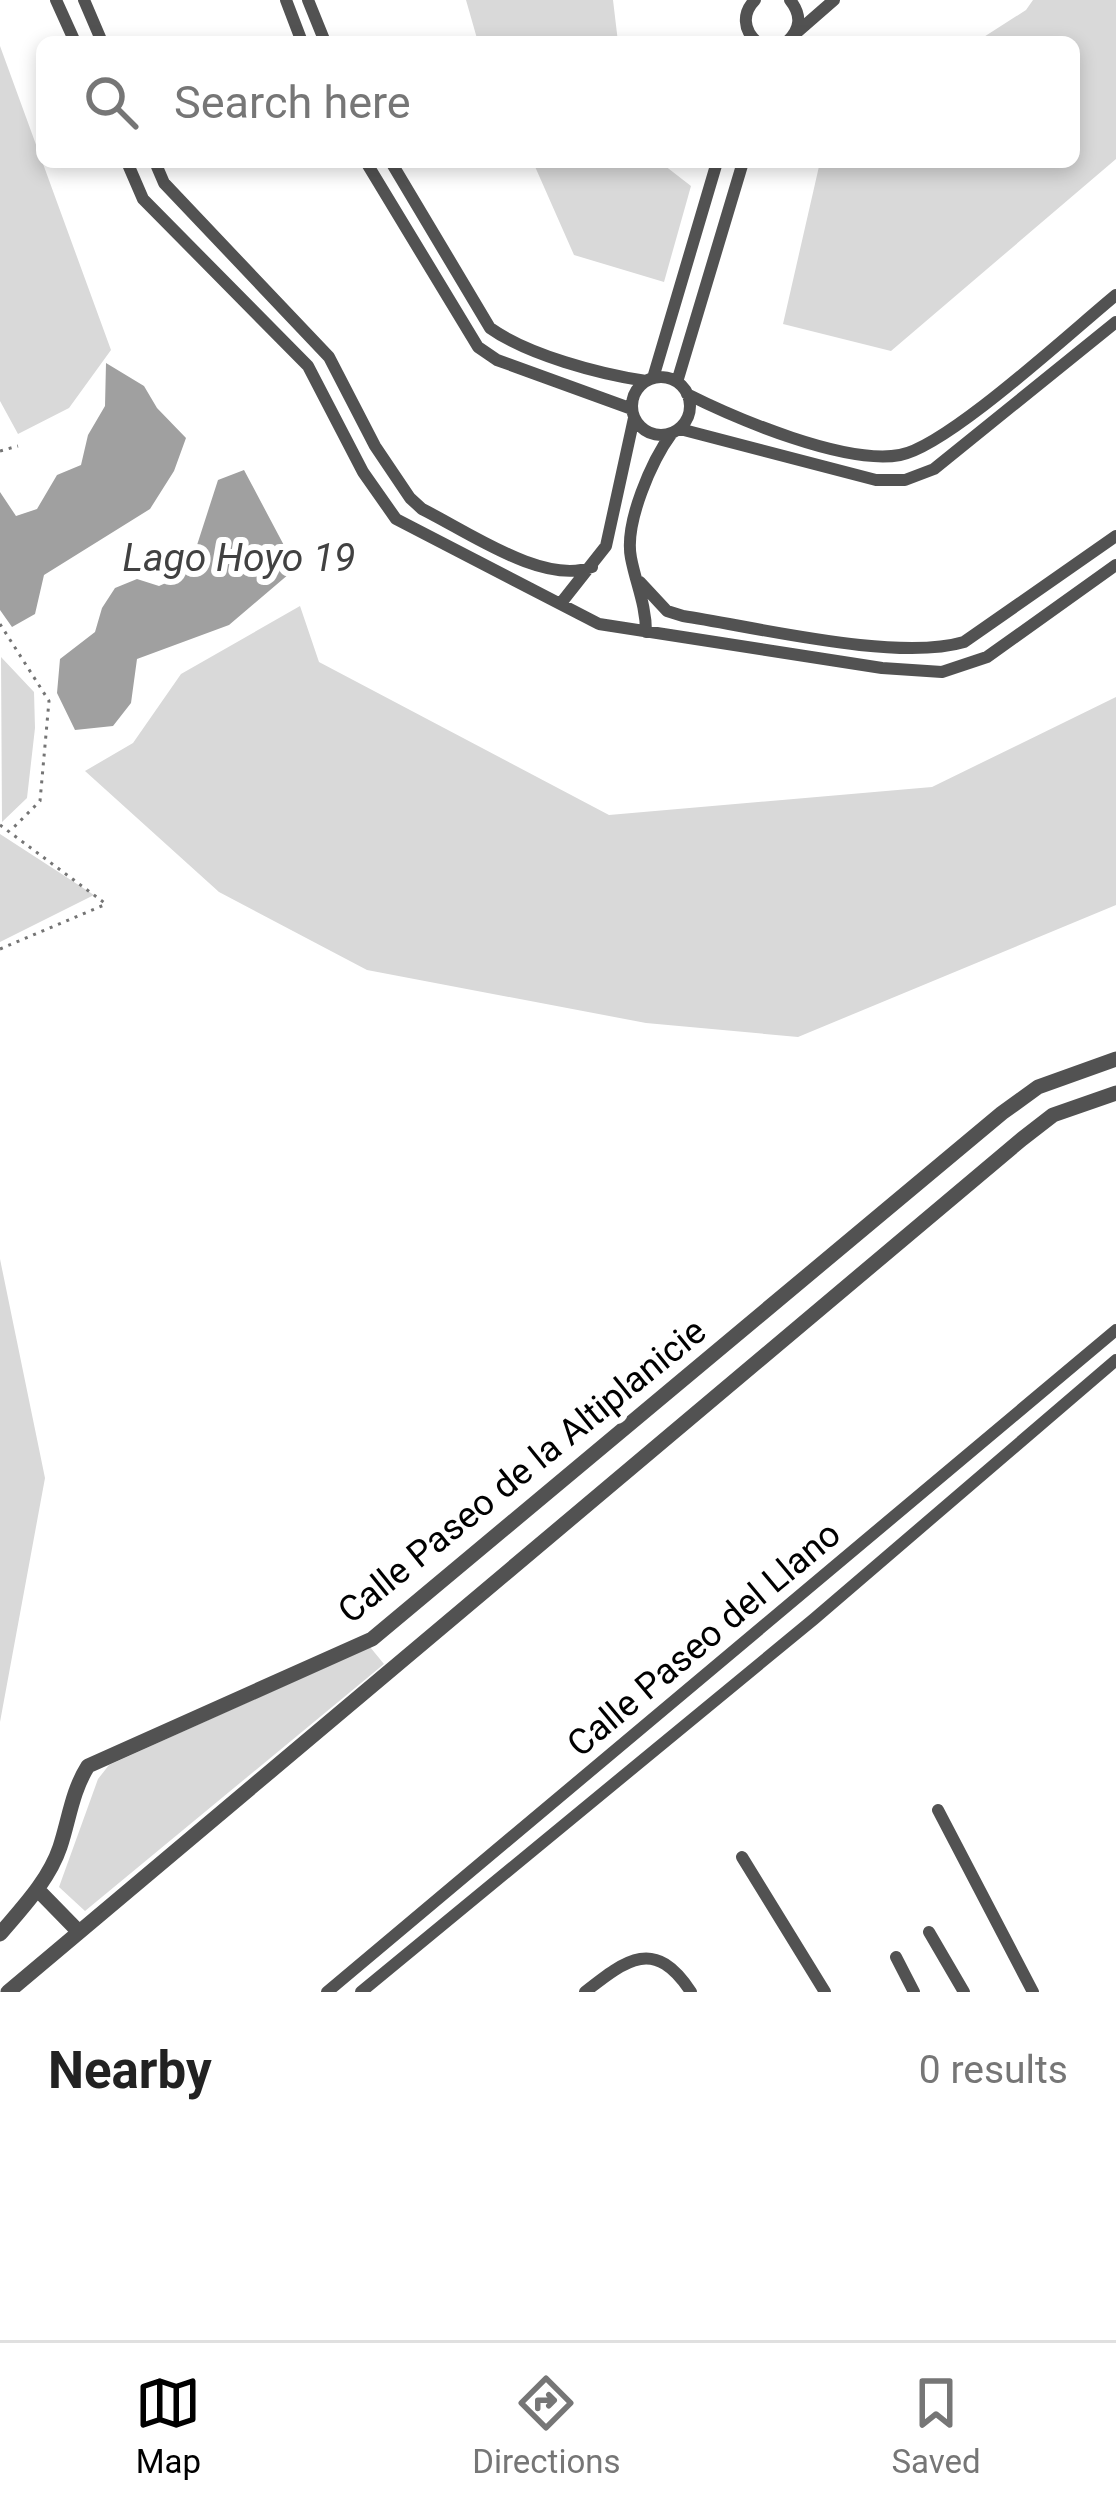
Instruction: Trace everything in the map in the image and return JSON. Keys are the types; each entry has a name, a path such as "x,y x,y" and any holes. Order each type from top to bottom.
{"street":[{"path":"56,0 72,36"},
{"path":"84,0 99,36"},
{"path":"286,0 300,36"},
{"path":"308,0 323,36"},
{"path":"791,0 799,23 792,36"},
{"path":"793,36 834,0"},
{"path":"750,2 746,17 752,36"},
{"path":"134,168 143,199 308,366 363,472 406,527 599,624 882,668 942,672 968,666 994,652 1116,565"},
{"path":"158,168 164,183 329,357 410,498 422,509 539,567 563,573 592,567"},
{"path":"370,168 478,347 497,360 633,414 652,434 676,431 845,475 905,480 934,469 1116,322"},
{"path":"395,168 490,328 507,340 619,378 677,382 687,394 794,438 877,457 905,455 943,436 1116,295"},
{"path":"561,603 603,552 622,487 634,393 650,380 715,168"},
{"path":"677,382 741,168"},
{"path":"998,391 1010,407"},
{"path":"646,632 640,582 631,557 642,492 654,460 689,411 687,394"},
{"path":"345,436 366,427"},
{"path":"640,582 667,611 682,616 938,650 964,642 1116,536"},
{"path":"603,552 631,557"},
{"path":"981,631 994,652"},
{"name":"Calle Paseo de la Altiplanicie","path":"0,1934 37,1889 58,1852 79,1780 88,1766 372,1639 1002,1113 1038,1087 1116,1059"},
{"name":"Calle Paseo de la Altiplanicie","path":"8,1992 1022,1139 1053,1115 1116,1093"},
{"path":"1002,1113 1022,1139"},
{"name":"Calle Paseo del Llano","path":"328,1992 1116,1330"},
{"name":"Calle Paseo del Llano","path":"361,1992 814,1618 1116,1360"},
{"path":"707,1361 727,1387"},
{"path":"797,1601 814,1618"},
{"path":"372,1639 392,1666"},
{"path":"938,1810 1033,1992"},
{"path":"742,1857 825,1992"},
{"path":"37,1889 79,1932"},
{"path":"928,1932 964,1992"},
{"path":"585,1992 622,1962 648,1956 676,1970 691,1992"},
{"path":"369,1958 383,1974"},
{"path":"896,1958 914,1992"}],"path":[{"path":"0,451 18,446"},
{"path":"0,624 49,700 40,801 10,831"},
{"path":"0,825 106,904 0,949"}],"shaded area":[{"path":"466,0 613,0 617,36 476,36"},
{"path":"1033,0 1116,0 1116,159 891,351 783,324 819,168 1080,168 1080,36 985,36 1026,10"},
{"path":"0,46 36,145 36,168 45,168 111,350 69,408 18,434 0,401"},
{"path":"536,168 668,168 691,186 664,282 574,255"},
{"path":"300,606 319,662 609,815 932,787 1116,697 1116,905 798,1037 646,1023 367,970 219,892 85,771 133,743 181,674"},
{"path":"1,657 34,692 35,728 27,798 2,822"},
{"path":"0,834 94,895 0,942"},
{"path":"0,1259 45,1478 0,1722"},
{"path":"370,1647 384,1664 85,1911 59,1887 98,1779 109,1765"}],"water":[{"name":"Lago Hoyo 19","path":"106,363 144,386 157,408 186,438 174,471 150,509 44,575 35,614 12,627 0,610 0,492 16,516 37,509 57,475 81,465 88,435 105,406"},
{"name":"Lago Hoyo 19","path":"244,470 296,568 229,625 137,659 131,703 113,726 75,730 57,693 60,659 95,632 115,588 137,579 159,586 188,573 218,480"}]}
